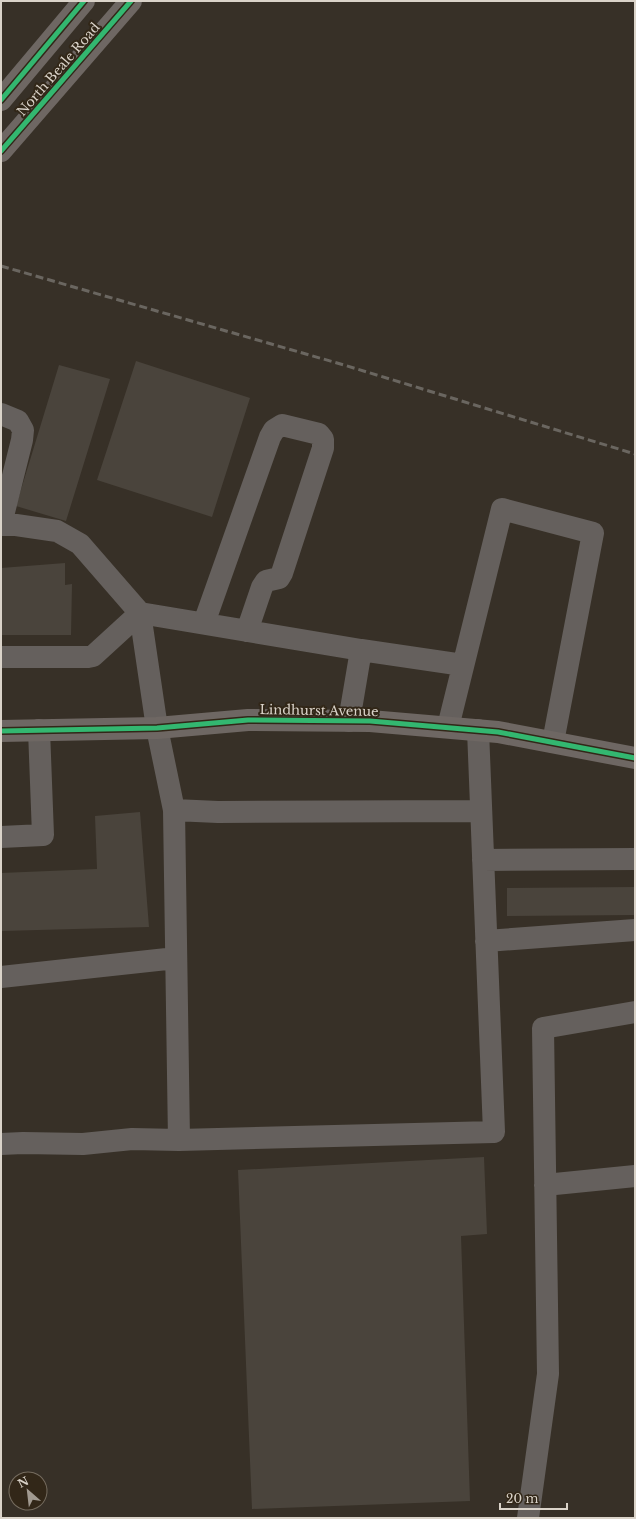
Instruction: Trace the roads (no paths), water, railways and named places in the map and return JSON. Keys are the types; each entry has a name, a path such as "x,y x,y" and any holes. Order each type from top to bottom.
{"main road":[{"name":"North Beale Road","path":"1,100 84,1"},
{"name":"North Beale Road","path":"1,151 131,1"},
{"name":"Lindhurst Avenue","path":"1,731 157,728 248,720 349,721 498,732 635,758"}],"lane":[{"path":"1,414 18,421 23,430 22,440 1,525 57,531 80,544 140,613 157,728 174,810 179,1140"},
{"path":"204,624 270,437 274,430 282,425 319,434 323,440 324,448 282,573 279,578 266,581 262,587 247,631"},
{"path":"448,728 502,509 593,533 553,742"},
{"path":"140,613 361,650 463,665"},
{"path":"1,657 93,656 140,613"},
{"path":"349,721 361,650"},
{"path":"1,836 43,835 40,730"},
{"path":"1,1144 83,1144 132,1139 179,1140 494,1132 478,730"},
{"path":"174,810 218,812 481,811"},
{"path":"483,860 635,859"},
{"path":"486,941 635,930"},
{"path":"1,977 176,958"},
{"path":"528,1518 548,1374 543,1028 635,1012"},
{"path":"545,1185 635,1176"}],"railway":[{"path":"1,266 344,365 635,454"}]}
